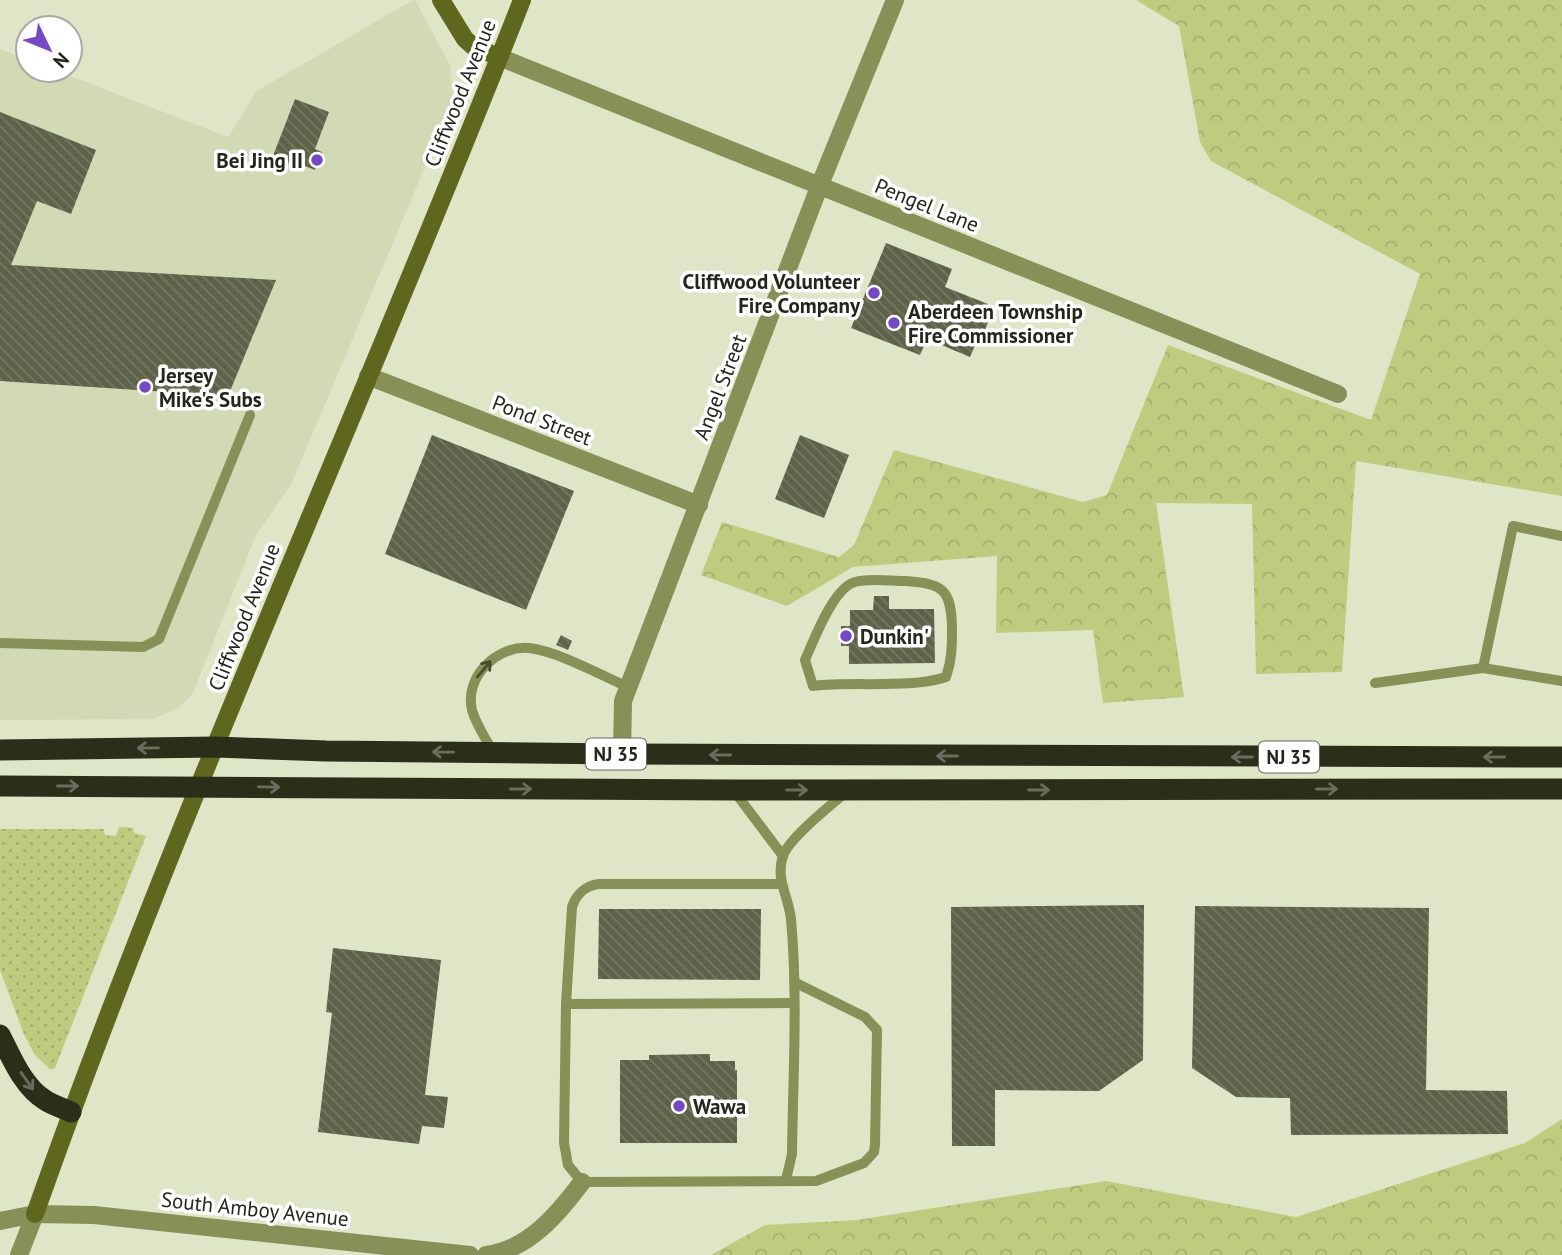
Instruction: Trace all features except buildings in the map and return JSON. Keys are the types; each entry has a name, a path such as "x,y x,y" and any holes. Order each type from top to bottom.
{"highway":[{"name":"NJ 35","path":"0,750 216,747 622,754 1562,757"},
{"name":"NJ 35","path":"0,786 733,790 1562,789"},
{"path":"0,1035 10,1056 35,1092 44,1100 71,1112"}],"main road":[{"path":"441,0 465,39 474,47 499,57"},
{"name":"Cliffwood Avenue","path":"35,1214 95,1046 300,538 422,253 522,0"}],"street":[{"name":"Angel Street","path":"622,754 622,709 628,687 819,187 895,0"},
{"name":"Pengel Lane","path":"499,57 1338,394"},
{"name":"Pond Street","path":"368,376 699,505"},
{"path":"485,1255 508,1250 539,1230 562,1209 582,1182"},
{"name":"South Amboy Avenue","path":"0,1221 35,1214 94,1214 470,1255"},
{"name":"Cliffwood Avenue","path":"19,1255 35,1214"}],"lane":[{"path":"0,643 143,647 159,639 250,415"},
{"path":"1483,668 1513,526 1562,536"},
{"path":"857,582 928,582 941,589 951,603 952,659 946,677 931,682 838,683 813,686 805,660 833,603 844,587 857,582"},
{"path":"494,753 471,707 478,675 499,653 509,649 531,648 628,687"},
{"path":"1375,684 1483,668 1562,681"},
{"path":"733,790 783,856"},
{"path":"786,1180 792,1154 794,982 791,915 781,884 783,856 806,827 849,790"},
{"path":"781,884 589,886 576,897 572,907 566,1004 565,1154 568,1165 582,1182 816,1181 864,1163 874,1152 875,1145 877,1030 865,1017 794,982"},
{"path":"566,1004 794,1003"}],"shaded area":[{"path":"415,0 450,65 453,100 291,485 256,535 193,693 180,707 154,719 0,720 0,49 14,54 14,84 84,84 84,81 228,137 257,91"}],"green space":[{"path":"1136,0 1562,0 1562,496 1356,461 1342,672 1256,674 1252,504 1156,503 1184,697 1103,703 1093,630 996,633 997,556 853,567 787,606 701,575 722,522 839,557 854,545 894,450 1083,502 1107,495 1168,345 1371,420 1420,274 1211,161 1200,142 1179,26"},
{"path":"119,827 133,828 134,833 146,836 55,1068 51,1070 34,1054 0,970 0,829 104,829 105,835 116,836"},
{"path":"1562,1119 1562,1255 711,1255 765,1225 857,1220 1106,1181 1296,1217 1525,1143"}],"place":[{"name":"Bei Jing II","path":"317,160"},
{"name":"Cliffwood Volunteer Fire Company","path":"874,293"},
{"name":"Aberdeen Township Fire Commissioner","path":"894,323"},
{"name":"Jersey Mike's Subs","path":"145,387"},
{"name":"Dunkin'","path":"846,636"},
{"name":"Wawa","path":"679,1106"}]}
